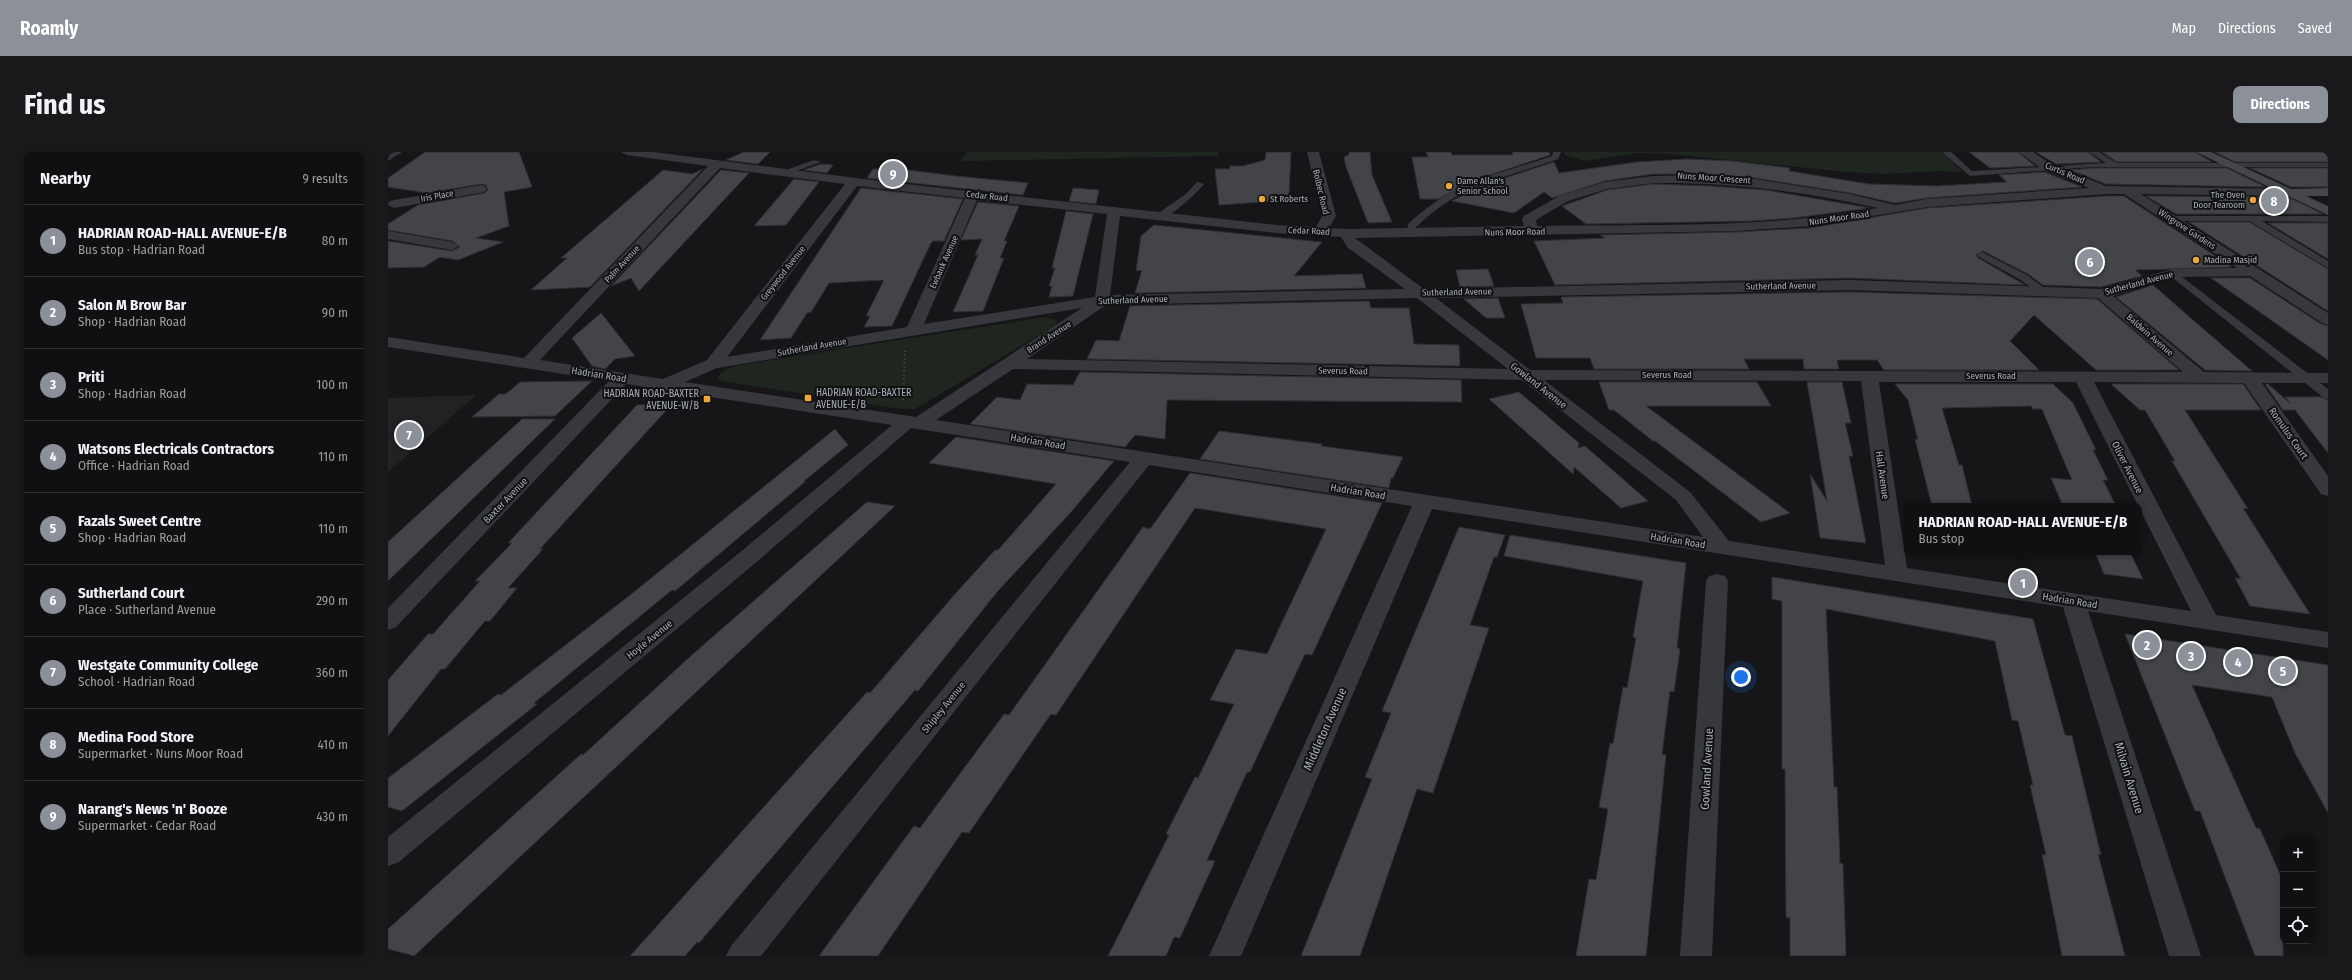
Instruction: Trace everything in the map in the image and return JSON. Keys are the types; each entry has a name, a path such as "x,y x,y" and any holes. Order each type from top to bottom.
{"street":[{"path":"388,157 396,152"},
{"name":"Cedar Road","path":"627,152 716,165 854,182 973,194 1277,229 1348,233"},
{"path":"666,158 681,152"},
{"name":"Bolbec Road","path":"1313,152 1329,216 1321,231"},
{"name":"Curtis Road","path":"2025,152 2047,167 2108,190"},
{"path":"2202,152 2328,211"},
{"name":"Palm Avenue","path":"528,363 716,165"},
{"name":"Nuns Moor Crescent","path":"1532,232 1529,219 1542,207 1563,196 1583,188 1607,182 1666,175 1699,175 1778,184 1896,208"},
{"name":"Greywood Avenue","path":"713,364 854,182"},
{"name":"Iris Place","path":"390,205 481,189"},
{"name":"Nuns Moor Road","path":"1348,233 1532,232 1736,227 1810,222 1857,216 1927,203 2108,190 2328,192"},
{"name":"Wingrove Gardens","path":"2126,190 2328,320"},
{"name":"Ewbank Avenue","path":"910,330 973,194"},
{"path":"1102,300 1112,217 1117,211"},
{"name":"Gowland Avenue","path":"1348,233 1353,245 1420,293 1684,496 1722,547"},
{"path":"388,235 452,246"},
{"name":"Sutherland Avenue","path":"666,384 713,364 910,330 1102,300 1849,285 2102,294 2173,273 2254,272"},
{"name":"Baldwin Avenue","path":"2102,294 2199,377"},
{"name":"Brand Avenue","path":"910,421 1006,364 1083,315 1102,300"},
{"name":"Hadrian Road","path":"388,342 2328,640"},
{"name":"Severus Road","path":"1006,364 1527,375 2328,378"},
{"name":"Hall Avenue","path":"1869,376 1897,574"},
{"name":"Oliver Avenue","path":"2082,377 2208,622"},
{"name":"Romulus Court","path":"2249,377 2322,474 2328,490"},
{"name":"Baxter Avenue","path":"388,622 622,378"},
{"name":"Hoyle Avenue","path":"388,854 752,554 910,421"},
{"name":"Shipley Avenue","path":"742,956 1144,458"},
{"name":"Middleton Avenue","path":"1225,956 1425,501"},
{"name":"Gowland Avenue","path":"1696,956 1717,581"},
{"name":"Milvain Avenue","path":"2074,601 2185,956"}],"lane":[{"path":"1412,233 1411,226 1426,212 1460,189 1555,157 1557,152"},
{"path":"1946,152 1970,174 2047,167 2114,164 2328,165"},
{"path":"2093,152 2114,164"},
{"path":"782,173 817,162"},
{"path":"1160,216 1189,196 1200,184"},
{"path":"2171,218 2328,219"},
{"path":"2251,219 2328,265"},
{"path":"1982,254 2023,277 2043,292"},
{"path":"2173,273 2328,395"}],"path":[{"path":"910,330 910,421"}],"shaded area":[{"path":"967,152 1219,152 1218,156 961,161"},
{"path":"1563,152 1942,152 1962,172 1938,171 1886,174 1846,172 1670,154 1637,153 1585,161 1566,156"},
{"path":"1045,317 1057,320 1056,325 915,409 900,409 722,381 718,379 724,371 740,365"},
{"path":"476,395 388,472 388,398"}],"building":[{"path":"425,152 519,152 532,187 504,192 509,226 476,238 503,242 458,260 440,257 424,267 388,268 388,241 452,251 460,247 452,241 388,230 388,224 418,205 485,193 488,190 486,185 481,184 427,193 388,187 388,178"},
{"path":"744,152 770,152 758,164 726,160"},
{"path":"1266,152 1291,152 1289,194 1291,200 1219,205 1215,169 1230,169 1230,166 1243,166 1265,160"},
{"path":"1349,152 1370,152 1372,175 1392,222 1368,223 1346,167 1344,157 1349,155"},
{"path":"1426,152 1451,152 1452,155 1513,155 1512,152 1549,152 1550,155 1475,180 1438,199 1420,199 1412,157 1428,157"},
{"path":"1969,152 2018,152 2035,166 1990,168"},
{"path":"2036,152 2088,152 2101,162 2056,164"},
{"path":"2102,152 2195,152 2212,162 2117,162"},
{"path":"2215,152 2328,152 2328,162 2235,162"},
{"path":"1687,159 1732,161 1790,168 1789,171 1869,184 1937,186 2007,182 1999,175 2044,172 2082,187 1927,198 1895,203 1850,193 1755,178 1704,174 1653,174 1605,181 1552,198 1544,192 1514,213 1452,201 1483,185 1554,162 1559,173 1637,162"},
{"path":"821,164 833,165 827,173 804,170"},
{"path":"884,167 1028,183 1023,195 867,178 873,169"},
{"path":"2093,168 2227,168 2266,187 2106,184 2070,170"},
{"path":"2250,168 2328,168 2328,187 2291,187"},
{"path":"703,169 590,287 531,290 567,258 561,258 663,170 692,174"},
{"path":"721,170 749,173 639,291 631,278 611,286"},
{"path":"794,179 819,182 786,225 754,226"},
{"path":"1653,184 1766,190 1870,208 1793,218 1751,221 1586,224 1562,206 1607,190"},
{"path":"861,188 963,199 944,241 933,241 931,243 892,326 864,327 870,316 866,316 884,280 829,283 811,312 807,313 791,338 760,340"},
{"path":"1073,188 1099,190 1096,204 1069,201"},
{"path":"2124,196 2232,267 2135,270 2142,276 2101,287 2043,285 2028,274 1983,251 1976,255 1978,258 2025,285 1849,278 1555,285 1534,241 1605,238 1600,235 1736,232 1810,228 1927,208"},
{"path":"2146,196 2288,197 2323,214 2176,214"},
{"path":"978,202 1019,206 1004,241 1007,241 1000,258 1004,258 983,311 953,312 978,255 975,255 982,239 961,240"},
{"path":"1066,211 1093,214 1073,296 1049,297 1052,286 1049,286 1055,268 1052,268"},
{"path":"2189,222 2249,222 2328,269 2328,311"},
{"path":"2268,223 2328,223 2328,259"},
{"path":"1154,225 1322,242 1294,276 1362,274 1366,288 1135,293 1142,270 1136,271 1141,236"},
{"path":"1488,269 1494,286 1460,287 1456,270"},
{"path":"2211,278 2250,278 2321,324 2328,326 2328,360"},
{"path":"2153,285 2252,371 2205,370 2116,297"},
{"path":"1849,292 2097,299 2179,370 2096,370 2034,315 2010,341 2039,370 1884,370 1877,360 1837,360 1839,369 1804,369 1803,359 1744,359 1749,369 1594,369 1590,358 1536,358 1521,304 1563,303 1561,297"},
{"path":"1498,298 1505,318 1486,318 1464,299"},
{"path":"1369,301 1371,308 1409,308 1414,344 1459,345 1460,366 1087,359 1096,340 1119,341 1130,306"},
{"path":"601,313 635,356 615,359 605,369 592,366 572,338"},
{"path":"1080,372 1461,380 1462,402 1167,400 1165,439 1135,435 1125,447 970,424 997,397 1020,400 1027,384 1073,385"},
{"path":"592,381 555,416 472,417 499,394 506,394 520,382"},
{"path":"1599,382 1757,382 1771,406 1646,406 1790,513 1761,522 1614,410 1609,410"},
{"path":"1807,382 1842,382 1851,423 1845,423 1853,456 1849,456 1866,543 1820,538 1810,474 1827,501"},
{"path":"1895,384 2053,384 2073,403 2096,450 2093,450 2108,480 2103,480 2114,503 2062,503 2051,478 2072,480 2042,409 2033,409 2031,406 1942,408 1959,465 1962,465 1971,503 1931,503 1915,439 1918,440 1908,400"},
{"path":"2111,384 2243,384 2261,410 2185,410 2248,509 2243,508 2310,614 2250,606 2235,578 2241,579 2172,461 2175,461 2145,410 2140,410"},
{"path":"2265,384 2268,384 2291,404 2285,397 2321,397 2328,400 2328,453 2295,410 2283,410"},
{"path":"1519,392 1579,443 1578,448 1585,446 1648,501 1621,508 1574,467 1573,474 1489,399"},
{"path":"672,404 540,549 543,549 508,588 517,588 490,621 485,621 445,669 441,669 388,736 388,680 428,634 433,634 480,581 475,581 512,543 508,543 637,405"},
{"path":"522,419 555,419 388,581 388,542"},
{"path":"835,429 848,445 804,481 805,482 675,591 672,590 534,703 537,704 402,811 388,807 388,778 498,694 501,695 634,592"},
{"path":"1219,431 1322,444 1321,446 1403,457 1393,478 1391,478 1389,488 1200,459"},
{"path":"956,437 1114,461 1071,512 997,592 918,691 915,690 699,943 697,942 685,956 630,956 867,692 870,693 955,594 995,550 998,550 1056,484 929,463"},
{"path":"1190,473 1382,503 1312,655 1305,654 1250,772 1247,772 1207,860 1215,861 1180,938 1174,937 1166,956 1108,956 1169,835 1166,834 1195,777 1198,778 1234,704 1210,700 1236,649 1267,654 1326,529 1195,508 1056,715 1051,714 969,833 962,832 878,956 819,956 914,826 920,828 1004,714 1009,715 1143,527 1150,529"},
{"path":"867,502 895,506 414,956 388,949 388,929 581,754 583,755 693,654"},
{"path":"1459,527 1505,535 1497,557 1494,557 1470,625 1489,628 1433,793 1417,789 1360,956 1301,956 1372,779 1365,777 1391,713 1382,711"},
{"path":"1510,535 1686,563 1677,648 1680,649 1674,692 1670,691 1662,754 1666,755 1646,956 1576,956 1589,879 1596,880 1608,809 1599,807 1610,743 1613,744 1623,687 1627,688 1636,638 1633,637 1643,581 1504,556"},
{"path":"2096,555 2131,555 2143,579 2104,574"},
{"path":"1772,577 2033,619 2065,735 2072,736 2101,855 2098,854 2125,956 2062,956 2042,854 2046,855 2030,785 2033,785 2018,721 2012,720 1995,641 1826,609 1834,787 1837,787 1840,863 1843,864 1846,956 1790,956 1790,918 1786,917 1785,769 1782,769 1782,601 1772,599"},
{"path":"2125,634 2328,665 2328,813 2295,753 2272,697 2192,685 2256,828 2260,829 2280,874 2280,944 2283,944 2283,956 2255,956 2200,811 2195,811"}],"place":[{"name":"Narang's News 'n' Booze","path":"893,174"},
{"name":"Dame Allan's Senior School","path":"1449,186"},
{"name":"St Roberts","path":"1262,199"},
{"name":"The Oven Door Tearoom","path":"2253,200"},
{"name":"Medina Food Store","path":"2274,201"},
{"name":"Madina Masjid","path":"2196,260"},
{"name":"Sutherland Court","path":"2090,262"},
{"name":"HADRIAN ROAD-BAXTER AVENUE-E/B","path":"808,398"},
{"name":"HADRIAN ROAD-BAXTER AVENUE-W/B","path":"707,399"},
{"name":"Westgate Community College","path":"409,435"},
{"name":"HADRIAN ROAD-HALL AVENUE-E/B","path":"2023,583"},
{"name":"Salon M Brow Bar","path":"2147,645"},
{"name":"Priti","path":"2191,656"},
{"name":"Watsons Electricals Contractors","path":"2238,662"},
{"name":"Fazals Sweet Centre","path":"2283,671"}]}
